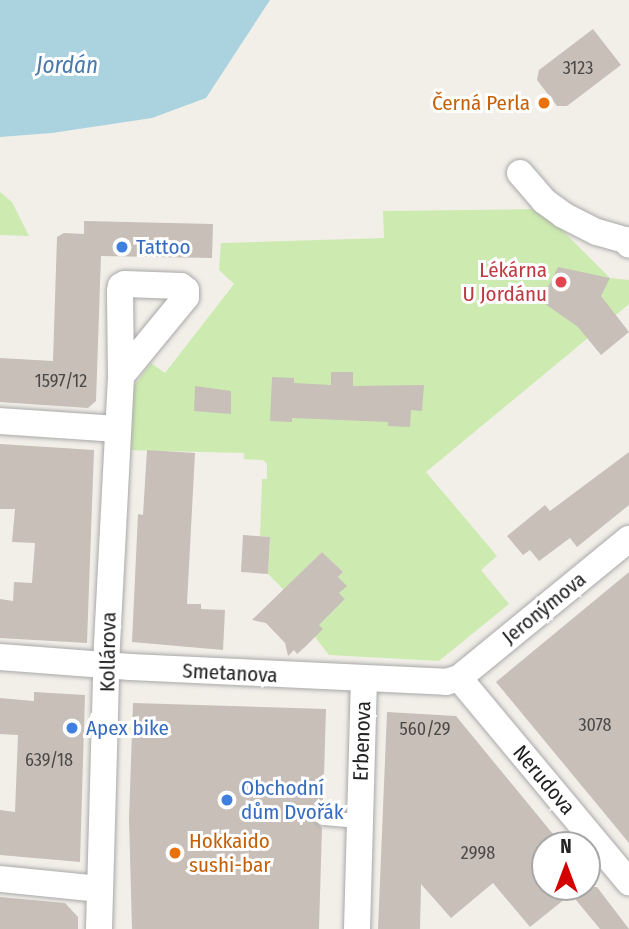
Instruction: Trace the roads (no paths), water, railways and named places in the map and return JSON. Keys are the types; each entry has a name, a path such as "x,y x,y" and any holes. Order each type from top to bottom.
{"street":[{"path":"520,173 544,201 563,215 597,233 627,238"},
{"name":"Kollárova","path":"99,929 116,429 121,376"},
{"path":"0,421 116,429"},
{"name":"Jeronýmova","path":"459,678 629,539"},
{"name":"Smetanova","path":"0,657 365,680 432,683 459,678"},
{"name":"Nerudova","path":"459,678 629,882"},
{"name":"Erbenova","path":"357,929 365,680"},
{"path":"0,879 100,888"}],"lane":[{"path":"323,818 360,821"}],"water":[{"name":"Jordán","path":"0,0 270,0 206,98 152,118 52,133 0,137"}],"place":[{"name":"Černá Perla","path":"544,103"},
{"name":"Tattoo","path":"122,247"},
{"name":"Lékárna U Jordánu","path":"561,282"},
{"name":"Apex bike","path":"72,728"},
{"name":"Obchodní dům Dvořák","path":"227,800"},
{"name":"Hokkaido sushi-bar","path":"175,853"}]}
